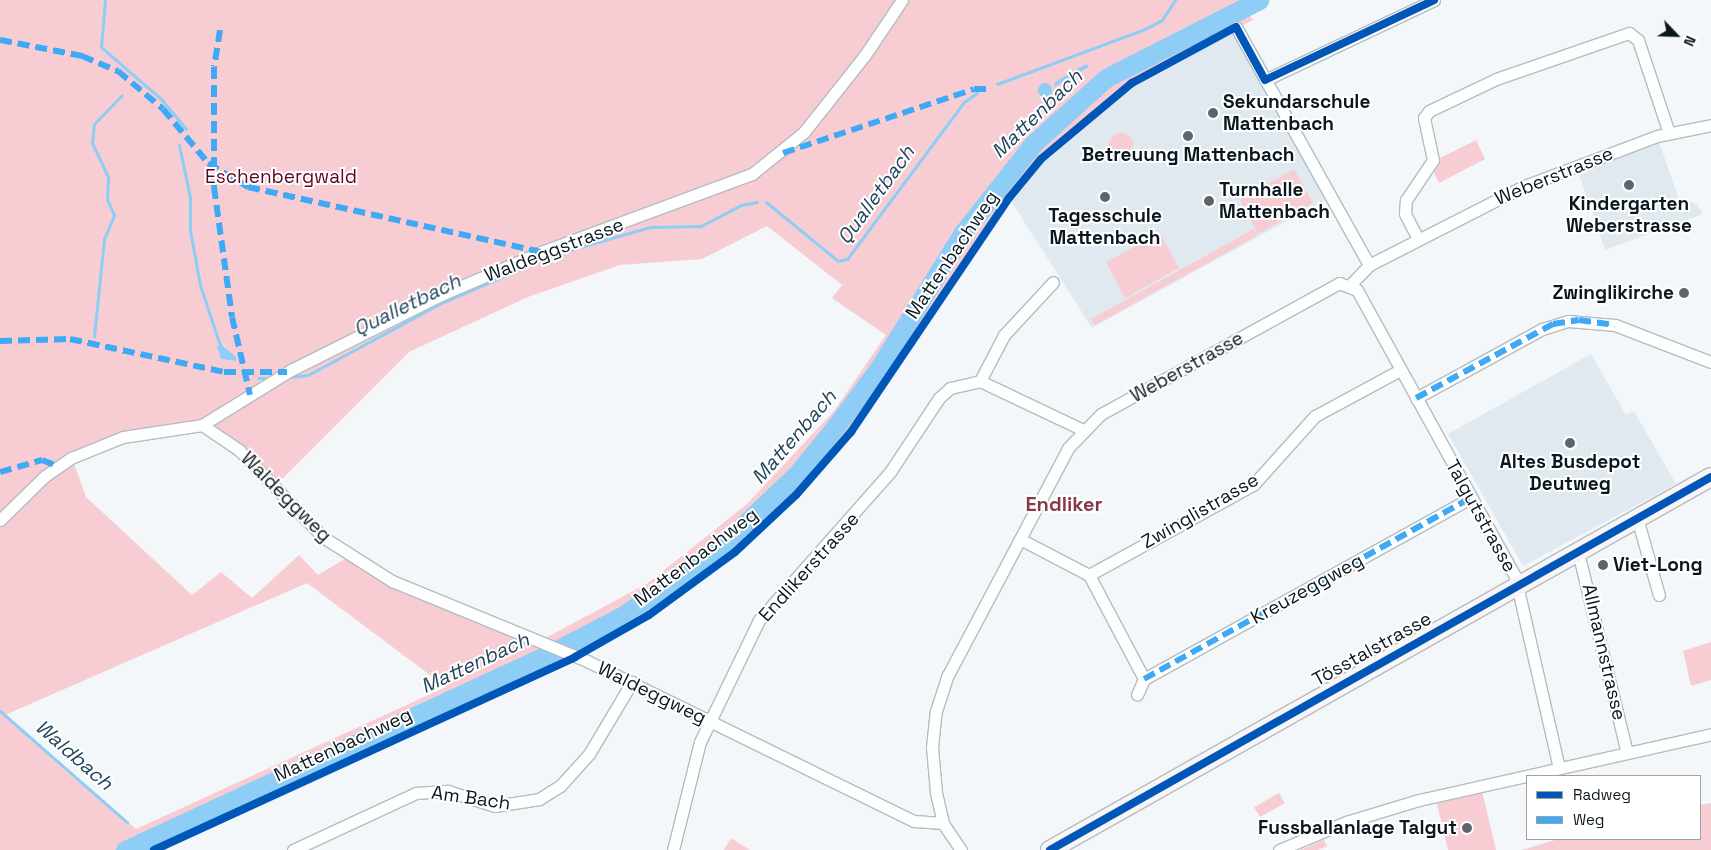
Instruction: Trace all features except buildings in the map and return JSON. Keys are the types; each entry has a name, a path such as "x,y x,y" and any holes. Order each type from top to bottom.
{"main road":[{"name":"Tösstalstrasse","path":"1050,850 1711,478"}],"street":[{"name":"Waldeggstrasse","path":"0,520 45,476 71,458 123,437 202,425 287,372 441,295 541,252 757,171 804,132 866,55 902,0"},
{"path":"1265,80 1434,0"},
{"path":"1236,27 1369,265"},
{"path":"1418,239 1405,213 1406,200 1433,160 1424,118 1429,111 1496,79 1629,33 1638,40 1669,133"},
{"name":"Weberstrasse","path":"961,850 943,822 934,769 936,711 948,675 1068,448 1083,430 1101,414 1339,283 1350,285 1369,265 1522,187 1669,133 1711,125"},
{"path":"1053,282 1004,335 980,381 1083,430"},
{"name":"Talgutstrasse","path":"1350,285 1472,498 1518,586 1559,768"},
{"path":"1416,398 1553,324 1579,320 1615,325 1711,362"},
{"name":"Zwinglistrasse","path":"1089,575 1254,485 1315,416 1400,370"},
{"name":"Endlikerstrasse","path":"673,850 691,771 710,721 741,652 776,598 881,484 939,398 950,388 980,381"},
{"name":"Waldeggweg","path":"202,425 235,446 302,518 350,556 416,593 549,645 632,682 914,821 943,822"},
{"name":"Kreuzeggweg","path":"1144,679 1472,498"},
{"path":"1637,518 1659,595"},
{"path":"1020,539 1089,575 1144,679 1137,695"},
{"name":"Allmannstrasse","path":"1578,552 1627,753"},
{"name":"Am Bach","path":"293,850 416,793 448,791 495,806 539,800 560,786 584,760 616,716 632,682"},
{"path":"1529,775 1711,734"},
{"path":"1278,850 1400,805 1526,776"}],"shaded area":[{"path":"1236,27 1329,198 1092,328 1009,198 1041,159 1093,112 1173,58"},
{"name":"Kindergarten Weberstrasse","path":"1657,136 1678,197 1697,204 1703,214 1605,250 1576,166"},
{"path":"1591,354 1626,415 1634,411 1676,484 1523,566 1448,434"}],"green space":[{"name":"Eschenbergwald","path":"0,0 1239,0 1253,20 1132,83 1041,159 1009,198 878,397 823,466 735,552 649,615 575,657 154,850 0,850","holes":["767,226 842,285 832,298 886,335 834,411 747,504 648,583 540,641 350,556 318,575 299,555 252,598 221,572 192,595 86,497 72,458 149,434 202,425 246,457 273,488 409,352 528,297 620,265 702,259","219,345 225,346 236,361 221,359","307,583 446,687 136,829 5,715"]},
{"path":"1121,133 1126,134 1132,140 1132,150 1126,156 1121,157 1116,156 1110,150 1109,145 1110,140 1116,134"},
{"path":"1476,140 1485,159 1439,183 1434,173 1438,159"},
{"path":"1294,169 1313,203 1258,234 1240,200"},
{"path":"1254,229 1258,235 1095,325 1091,319"},
{"path":"1160,233 1179,268 1125,298 1106,262"},
{"path":"1711,642 1711,680 1691,686 1683,651"},
{"name":"Fussballanlage Talgut","path":"1481,787 1496,850 1448,850 1435,796"},
{"path":"1279,793 1285,803 1260,817 1254,807"},
{"path":"1711,803 1711,850 1522,850 1555,840 1701,840 1701,805"},
{"path":"731,838 750,850 724,850"},
{"name":"Fussballanlage Talgut","path":"1324,840 1327,846 1318,850 1300,850"}],"water":[{"path":"1086,64 1089,67 1054,87 1055,82"},
{"path":"1045,83 1050,85 1052,90 1050,95 1045,97 1040,95 1038,90 1040,85"},
{"path":"221,344 236,357 236,361 221,359 217,347"}],"waterway":[{"name":"Qualletbach","path":"105,0 101,47 161,99 186,129"},
{"name":"Qualletbach","path":"997,84 1145,29 1162,20 1175,0"},
{"name":"Mattenbach","path":"125,850 549,654 624,615 718,549 797,474 836,426 879,368 962,234 1033,144 1106,78 1259,0"},
{"name":"Qualletbach","path":"766,202 838,261 847,259 964,102 977,93"},
{"path":"94,336 104,239 114,215 107,199 108,177 92,143 94,124 122,95"},
{"name":"Qualletbach","path":"179,145 190,197 190,230 200,285 221,348"},
{"name":"Qualletbach","path":"549,256 650,227 701,226 741,205 757,202"},
{"name":"Qualletbach","path":"289,377 308,375 441,303 541,260"},
{"name":"Qualletbach","path":"258,378 270,378"},
{"name":"Waldbach","path":"0,711 127,822"},
{"name":"Waldbach","path":"144,836 148,840"}],"marked path":[{"path":"220,30 214,67 214,187 232,317 250,395"},
{"path":"0,40 82,56 118,71 163,109 208,163 248,187 541,252"},
{"path":"783,153 974,89 989,89"},
{"path":"1416,398 1553,324 1579,320 1615,325"},
{"path":"0,341 70,339 224,372 287,372"},
{"path":"0,472 42,460 58,466"},
{"path":"1144,679 1471,498"}],"cycle path":[{"name":"Mattenbachweg","path":"154,850 575,657 649,615 735,552 796,495 851,432 1009,198 1041,159 1132,83 1236,27 1265,80 1434,0"},
{"path":"1050,850 1711,477"}],"place":[{"name":"Sekundarschule Mattenbach","path":"1213,113"},
{"name":"Betreuung Mattenbach","path":"1188,136"},
{"name":"Kindergarten Weberstrasse","path":"1629,185"},
{"name":"Tagesschule Mattenbach","path":"1105,197"},
{"name":"Turnhalle Mattenbach","path":"1209,201"},
{"name":"Zwinglikirche","path":"1684,293"},
{"name":"Altes Busdepot Deutweg","path":"1570,443"},
{"name":"Viet-Long","path":"1603,565"},
{"name":"Fussballanlage Talgut","path":"1467,828"}],"district":[{"name":"Endliker","path":"1064,504"}]}
